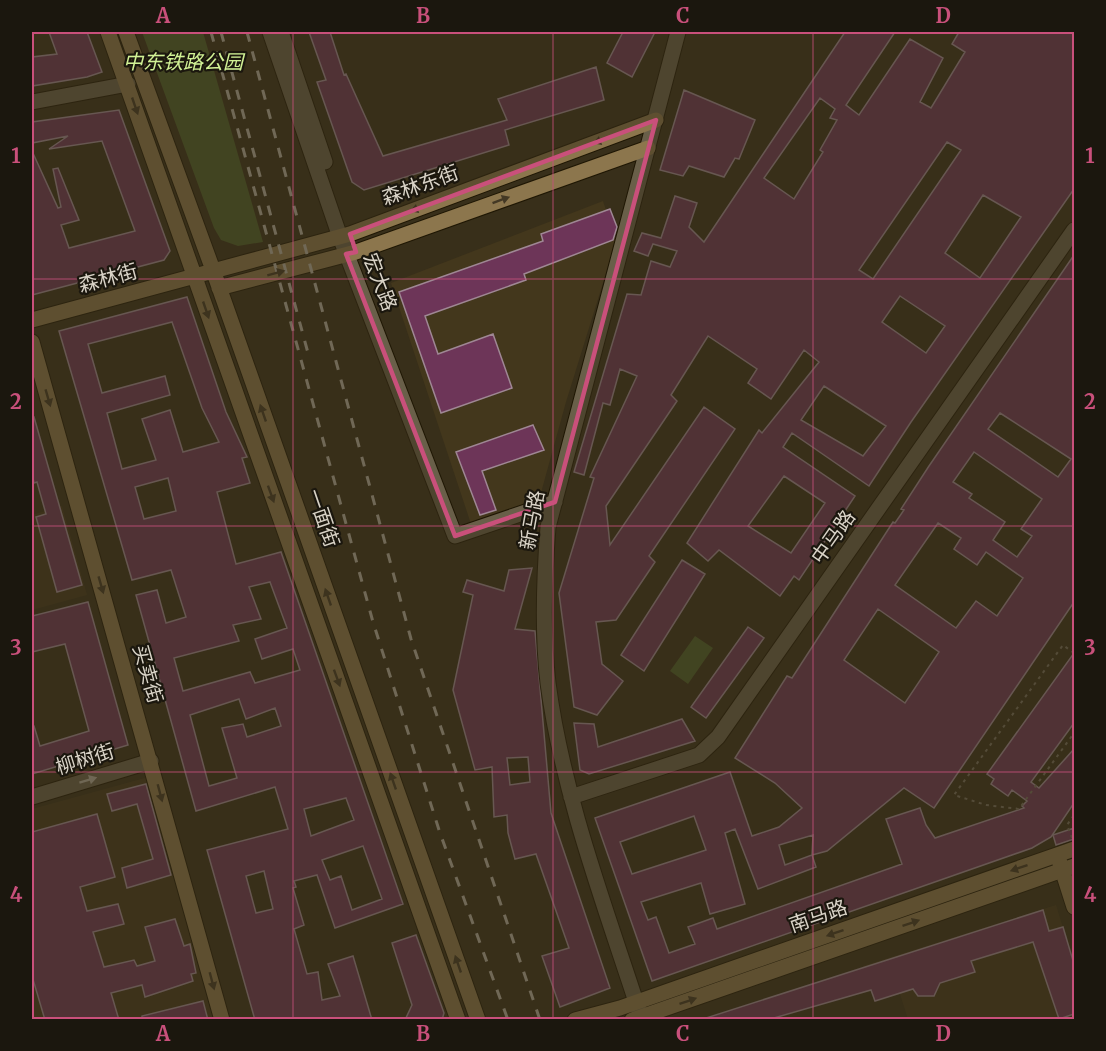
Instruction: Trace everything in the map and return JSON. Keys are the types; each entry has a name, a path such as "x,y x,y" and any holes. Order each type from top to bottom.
{"main road":[{"name":"一面街","path":"108,32 458,1020"},
{"name":"一面街","path":"126,32 213,270 478,1020"},
{"name":"森林东街","path":"195,276 345,235 656,120"},
{"path":"219,288 351,253 648,148"},
{"name":"森林街","path":"32,320 195,276"},
{"name":"买卖街","path":"32,342 222,1020"},
{"name":"南马路","path":"638,1015 1074,848"},
{"path":"1057,855 1068,868 1074,907"},
{"name":"南马路","path":"575,1020 638,1015 1068,868"}],"street":[{"name":"宏大路","path":"270,32 345,235"},
{"name":"宏大路","path":"281,32 351,253 455,536 555,502"},
{"name":"新马路","path":"638,1015 571,798 548,682 544,574 549,528 555,502 678,32"},
{"path":"32,102 128,84"},
{"name":"中马路","path":"571,798 699,755 718,737 1074,230"},
{"name":"柳树街","path":"32,797 151,761"}],"path":[{"path":"1074,653 1063,645 954,795 986,806 1019,809 1074,733"},
{"path":"1074,815 1067,825 1074,848"}],"highlighted area":[{"path":"656,120 555,502 455,536 346,254 356,252 350,234"}],"shaded area":[{"path":"603,201 616,241 566,402 539,500 471,524 391,283"},
{"path":"62,506 87,595 32,610 32,515"},
{"path":"145,778 154,781 219,1019 32,1020 32,809"},
{"path":"1056,905 1074,964 1074,1019 908,1019 900,994 875,1001 863,966"}],"green space":[{"name":"中东铁路公园","path":"142,32 203,32 263,242 238,246 221,240 214,228"},
{"path":"695,636 713,648 688,684 670,671"}],"building":[{"path":"49,32 87,32 102,72 87,77 32,86 32,57 57,54"},
{"path":"309,32 330,32 344,75 346,74 383,156 507,120 498,99 596,67 604,100 505,130 509,145 364,190 352,182 317,82 326,80"},
{"path":"623,32 655,32 632,77 607,63"},
{"path":"845,32 895,32 846,105 859,115 910,39 943,58 920,102 931,108 965,52 952,44 959,32 1074,32 1074,189 869,486 792,433 783,447 855,496 799,580 794,576 780,596 719,550 708,561 687,543 759,430 762,433 819,362 804,350 771,399 748,383 757,369 708,336 671,395 677,401 606,506 610,545 704,407 735,429 649,556 655,562 616,620 596,622 602,664 623,681 597,715 574,707 559,593 594,478 590,477 637,376 620,369 610,405 603,403 584,475 574,472 627,294 641,295 651,261 670,267 677,251 653,244 648,256 634,251 642,233 661,238 675,196 697,203 689,227 704,242","holes":["820,98 835,109 830,118 837,120 820,150 823,152 794,199 764,178","947,142 961,150 873,279 859,270","983,195 1021,217 980,278 945,253","900,296 945,326 926,353 882,322","824,386 886,426 863,456 801,420","784,476 825,503 791,553 748,526"]},
{"path":"684,90 755,120 739,159 735,158 724,177 689,166 683,176 660,170"},
{"path":"119,110 170,251 164,260 32,295 32,151 58,208 61,207 53,169 58,168 79,220 61,225 69,248 135,231 102,141 49,149 68,136 32,143 32,122"},
{"path":"610,209 617,227 613,240 524,274 526,280 425,316 438,354 493,334 512,388 441,413 399,292 543,241 541,234"},
{"path":"1074,255 1074,602 934,808 904,788 827,851 812,855 816,867 758,889 735,829 725,833 745,904 710,914 701,883 641,902 648,920 656,917 669,953 695,944 688,927 713,918 717,929 902,864 886,819 920,808 926,825 935,838 1024,808 1022,806 1027,801 1012,790 1008,796 991,784 994,779 987,774 1074,653 1074,723 1031,782 1039,788 1074,749 1074,803 1051,837 1032,848 652,981 595,818 730,772 752,836 779,827 802,808 775,783 735,758 787,676 792,678 893,522 895,523 904,510 901,509","holes":["1000,413 1071,459 1058,477 988,429","974,452 1042,499 1021,529 1032,536 1017,557 993,540 1005,522 969,498 972,494 953,482","938,523 961,538 954,549 977,565 986,552 1023,578 997,616 976,601 956,628 895,585","878,609 939,652 905,703 844,660","694,816 706,850 632,874 620,842","813,835 812,855 785,865 779,845"]},
{"path":"187,297 226,412 247,457 242,458 250,483 217,492 236,564 281,552 403,904 335,928 317,875 294,881 296,887 293,888 304,925 294,929 307,974 318,972 322,1000 340,996 328,964 353,956 372,1020 255,1020 207,850 288,829 275,787 196,811 136,595 157,590 166,623 186,617 171,570 132,580 59,331","holes":["172,322 202,408 219,442 183,452 170,410 142,419 156,460 122,469 107,413 170,395 165,376 102,393 88,344","168,478 176,511 144,519 135,487","270,582 287,628 255,639 262,659 293,649 300,670 255,683 250,672 183,691 174,658 239,641 233,625 261,619 249,587","239,699 246,719 275,708 281,726 247,737 243,724 222,728 237,778 209,786 190,715","346,798 354,820 311,836 304,809","363,846 382,899 352,910 341,876 330,880 322,860","264,871 273,909 256,913 246,876"]},
{"path":"34,417 82,585 57,592 36,517 46,514 37,482 34,483 32,474 32,418"},
{"path":"533,425 544,450 482,471 496,510 480,515 456,452"},
{"path":"682,560 705,574 644,671 621,655"},
{"path":"532,568 515,629 535,631 551,813 610,988 560,1007 542,956 569,948 536,854 515,859 508,833 507,815 494,817 492,767 475,770 453,690 473,595 463,592 467,580 504,591 509,570","holes":["528,757 530,782 510,785 507,758"]},
{"path":"88,602 128,745 32,774 32,726 34,726 40,746 89,731 65,644 32,652 32,616"},
{"path":"748,627 764,638 706,718 691,707"},
{"path":"682,719 695,741 589,774 580,770 574,723 594,724 598,747"},
{"path":"146,784 171,875 127,888 122,868 153,859 137,804 112,811 107,794"},
{"path":"97,814 115,877 80,887 87,911 118,904 124,924 93,932 104,967 134,960 137,966 155,961 145,927 175,919 184,946 190,944 196,973 191,974 193,981 145,997 142,985 111,993 119,1020 45,1020 32,976 32,832"},
{"path":"1074,828 1074,839 1056,845 1053,835"},
{"path":"1043,910 1049,931 1063,927 1074,964 1074,1014 1059,1019 1033,942 971,961 975,972 940,983 934,996 918,996 913,989 875,1001 871,990 767,1020 700,1020"},
{"path":"416,935 444,1013 442,1020 405,1020 412,1005 392,943"},
{"path":"203,1001 208,1020 142,1020 142,1016"}],"railway":[{"path":"211,32 373,622 440,833 508,1020"},
{"path":"221,32 308,353"},
{"path":"247,32 411,639 540,1020"}]}
